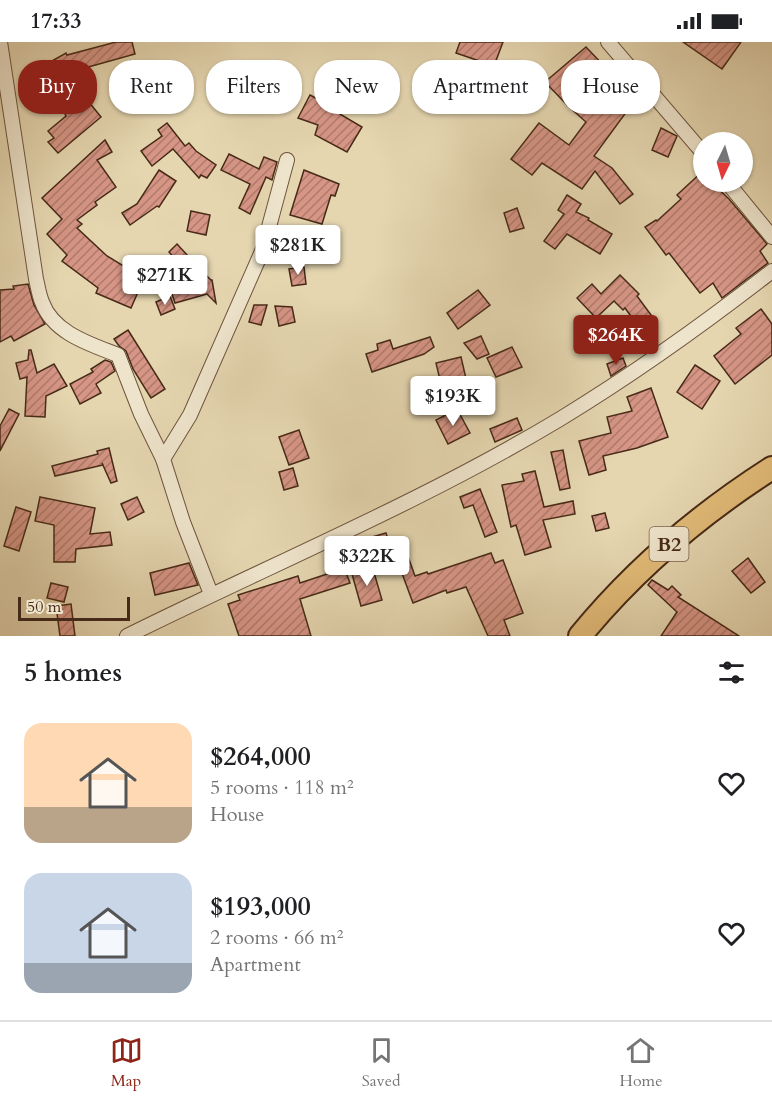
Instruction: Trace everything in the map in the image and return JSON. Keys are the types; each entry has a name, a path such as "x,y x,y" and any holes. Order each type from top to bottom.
{"highway":[{"name":"B2","path":"580,636 656,555 772,468"}],"street":[{"path":"0,42 36,279 42,304 54,321 69,334 118,355 141,414 163,459 183,522 211,594"},
{"path":"608,42 693,141"},
{"path":"163,459 190,415 263,249 287,160"},
{"path":"735,192 772,237"},
{"path":"128,636 211,594 396,508 560,419 716,315 772,271"}],"building":[{"path":"116,42 132,42 135,54 97,65 97,60 54,60 66,53 67,55"},
{"path":"460,42 503,42 496,60 476,60 456,53"},
{"path":"683,42 741,42 722,69"},
{"path":"586,47 598,60 571,60"},
{"path":"561,68 561,99 549,86 549,79"},
{"path":"310,95 314,97 314,114 340,114 362,127 347,152 315,135 318,125 298,118"},
{"path":"97,112 101,117 58,153 48,142 54,138 48,131 66,116 65,114 97,114"},
{"path":"577,114 625,114 594,156 612,168 633,194 620,204 595,171 582,189 542,163 532,175 511,159 539,123 569,145 586,122"},
{"path":"167,123 185,146 189,143 216,165 207,178 201,175 199,178 173,149 152,166 141,151 162,136 158,130"},
{"path":"661,128 677,136 668,157 652,150"},
{"path":"105,140 112,152 97,160 116,187 95,202 97,205 77,220 82,224 77,228 107,256 125,267 128,261 148,269 131,308 96,293 98,288 62,261 67,255 47,234 62,219 42,198"},
{"path":"229,154 259,169 264,157 277,162 272,180 266,177 250,214 239,208 250,184 221,170"},
{"path":"159,170 176,181 159,207 157,206 130,225 122,213 137,204"},
{"path":"304,170 339,184 335,196 331,195 322,224 290,215"},
{"path":"693,180 693,192 722,192 767,244 760,251 768,263 722,298 713,283 700,293 645,227 657,221 681,199 677,195"},
{"path":"567,195 581,204 576,212 612,234 600,254 567,234 555,249 544,241 564,214 558,210"},
{"path":"517,208 524,228 510,232 504,213"},
{"path":"191,211 210,215 206,235 187,231"},
{"path":"177,244 188,256 180,264 169,252"},
{"path":"188,258 212,280 216,303 207,294 175,303 171,291 197,284 180,267"},
{"path":"304,267 306,284 292,286 289,269"},
{"path":"620,275 639,294 637,296 657,323 643,333 625,308 623,310 614,301 596,318 577,298 592,284 601,294"},
{"path":"28,284 34,305 45,324 14,341 11,336 0,342 0,290 14,289 13,286"},
{"path":"478,290 490,305 458,329 447,313"},
{"path":"170,296 175,309 161,315 156,302"},
{"path":"254,305 267,305 261,325 249,322"},
{"path":"275,306 292,307 295,322 279,326"},
{"path":"761,309 772,324 772,355 735,384 714,356 741,334 736,328"},
{"path":"128,330 165,389 151,398 133,369 126,351 114,339"},
{"path":"481,336 489,354 477,359 464,343"},
{"path":"430,337 434,347 424,354 372,372 366,354 378,350 377,344 390,340 393,349"},
{"path":"512,347 522,367 496,377 487,358"},
{"path":"29,350 31,350 37,373 54,364 67,386 46,396 45,417 25,416 27,377 20,379 16,363 28,360"},
{"path":"461,357 467,383 453,386 451,378 440,380 436,363"},
{"path":"623,358 626,366 611,376 607,364"},
{"path":"105,360 111,362 115,371 96,384 101,393 80,404 70,384 93,372 91,369"},
{"path":"695,365 720,381 702,409 677,392"},
{"path":"651,388 668,437 637,448 603,456 606,470 589,475 579,441 611,433 607,417 632,411 627,397"},
{"path":"9,409 19,414 0,451 0,426"},
{"path":"457,409 470,433 448,444 436,420"},
{"path":"517,418 522,430 495,442 490,429"},
{"path":"299,430 309,458 289,465 279,437"},
{"path":"109,448 117,481 111,483 103,465 55,476 52,466 98,454 97,451"},
{"path":"563,450 570,488 560,490 551,452"},
{"path":"293,468 298,486 284,490 279,472"},
{"path":"535,471 544,507 573,501 575,514 543,520 551,547 525,555 516,525 511,527 502,485 524,481 522,474"},
{"path":"480,489 497,532 485,537 473,505 464,508 460,497"},
{"path":"40,497 95,508 90,534 110,532 112,545 76,549 75,562 54,562 54,525 35,521"},
{"path":"137,497 144,512 128,520 121,504"},
{"path":"16,507 31,512 19,551 4,546"},
{"path":"605,513 609,528 596,531 592,516"},
{"path":"386,533 393,556 406,551 415,576 427,572 428,574 491,553 495,563 503,560 523,613 504,620 510,636 488,636 466,587 447,593 446,590 413,603 400,568 385,574 378,556 372,537"},
{"path":"340,557 350,583 300,599 311,636 239,636 228,604 240,600 238,595 298,576 300,583 333,572 329,561"},
{"path":"748,558 765,582 751,593 732,571"},
{"path":"189,563 198,585 155,595 150,573"},
{"path":"373,569 382,600 361,606 352,574"},
{"path":"652,580 668,590 672,586 681,595 678,597 739,636 661,636 677,612 648,585"},
{"path":"51,583 68,587 64,602 47,598"},
{"path":"71,604 75,636 60,636 56,606"}]}
